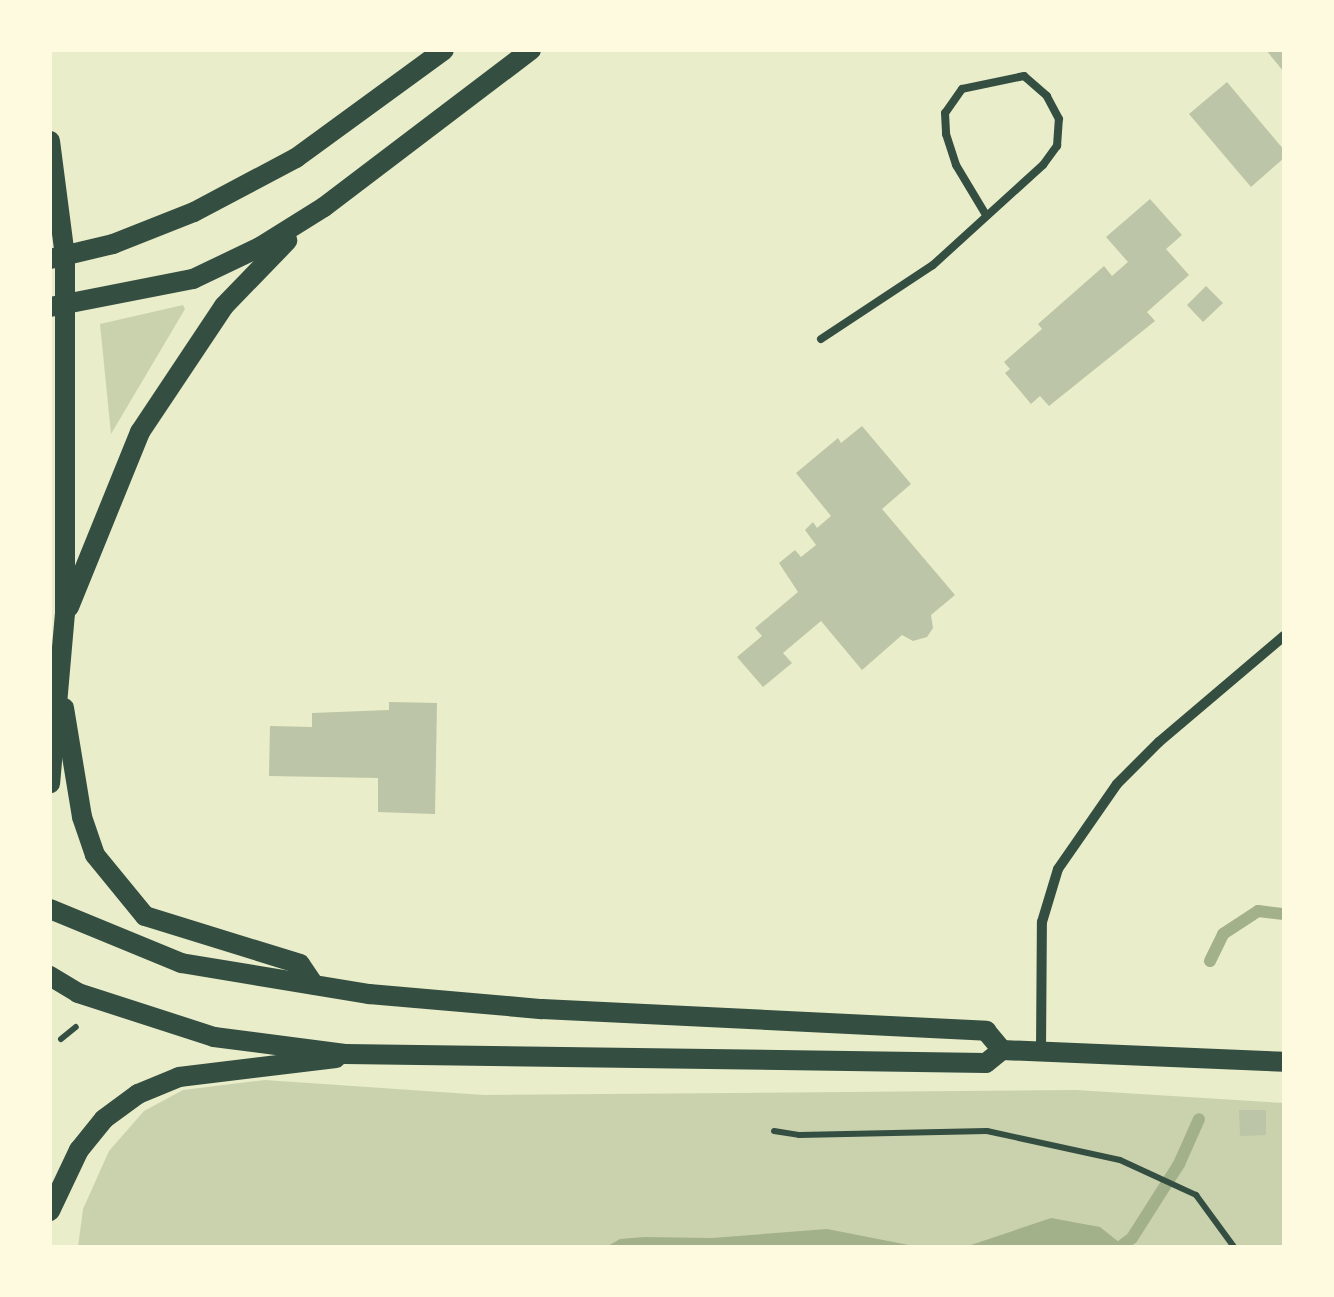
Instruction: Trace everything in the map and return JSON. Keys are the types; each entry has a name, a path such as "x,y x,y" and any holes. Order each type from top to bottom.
{"main road":[{"path":"57,258 114,244 194,212 296,158 444,50"},
{"path":"57,306 193,278 260,247 324,207 531,50"},
{"path":"50,141 57,258 65,612 50,783"},
{"path":"65,612 140,432 176,371 224,306 324,207"},
{"path":"58,687 82,817 96,856 145,916 300,964 314,986"},
{"path":"50,909 180,962 314,986 542,1009 986,1031 1002,1050"},
{"path":"50,976 78,993 214,1037 344,1054 986,1063 1002,1050 1284,1062"},
{"path":"50,1211 79,1150 104,1119 138,1094 179,1076 327,1062 344,1054"}],"street":[{"path":"1041,1052 1042,922 1058,869 1118,784 1159,742 1284,636"}],"lane":[{"path":"821,340 933,265 986,215 1057,146 1059,119 1046,96 1024,76 962,89 945,113 946,134 956,164 986,215"}],"path":[{"path":"61,1039 76,1027"},
{"path":"774,1131 799,1135 986,1130 1120,1160 1196,1196 1234,1247"}],"shaded area":[{"path":"183,305 185,309 111,434 100,324"},
{"path":"265,1080 484,1095 1076,1090 1284,1103 1284,1247 78,1247 83,1209 109,1151 144,1111 183,1090"},
{"path":"1051,1218 1100,1227 1125,1247 965,1247"},
{"path":"827,1229 919,1247 606,1247 620,1239 644,1237 712,1238"}],"building":[{"path":"1266,50 1284,50 1284,72"},
{"path":"1227,82 1284,150 1284,158 1251,187 1189,114"},
{"path":"1150,199 1182,235 1166,249 1189,275 1147,312 1155,321 1049,406 1040,396 1031,404 1005,373 1010,369 1004,362 1042,329 1038,324 1104,266 1112,276 1128,262 1106,237"},
{"path":"1206,286 1223,303 1203,322 1187,305"},
{"path":"862,426 911,484 882,509 955,595 931,615 933,628 927,637 913,641 902,635 862,670 821,621 783,653 792,663 763,687 737,657 762,636 755,628 798,592 779,563 795,550 801,557 816,545 805,530 813,522 817,528 831,516 796,473 838,438 841,443"},
{"path":"389,702 437,703 435,814 378,812 378,778 269,776 270,726 312,727 312,713 389,710"},
{"path":"1239,1110 1266,1110 1266,1135 1240,1136"}],"waterway":[{"path":"1210,961 1223,934 1258,911 1284,914"},
{"path":"1120,1247 1132,1238 1179,1164 1199,1119"}]}
